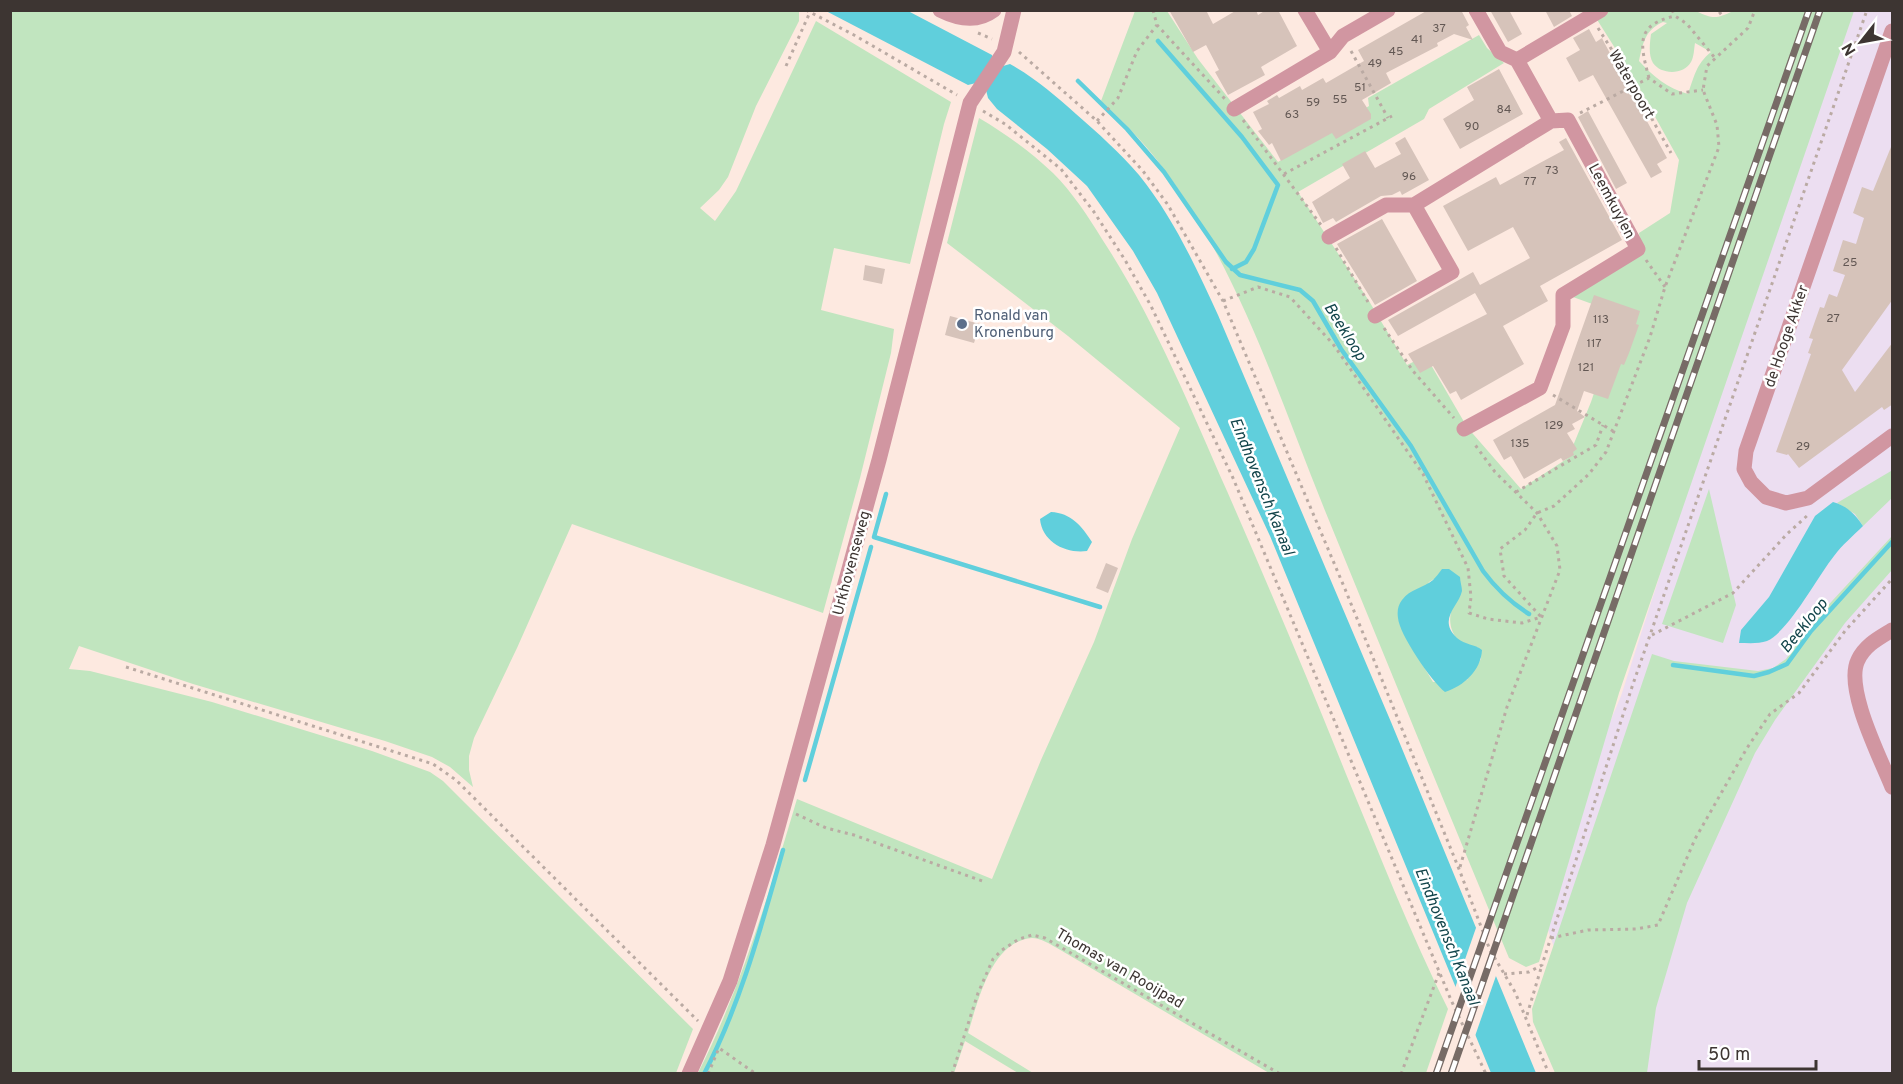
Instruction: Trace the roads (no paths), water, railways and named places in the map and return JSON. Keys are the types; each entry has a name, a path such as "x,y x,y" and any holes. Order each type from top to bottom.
{"street":[{"path":"940,10 954,18 980,19 994,10"},
{"name":"Urkhovenseweg","path":"690,1074 730,981 784,807 879,460 972,100 1006,47 1014,10"},
{"path":"1305,10 1330,52"},
{"path":"1234,109 1330,52 1343,36 1388,10"},
{"path":"1329,237 1386,205 1414,205 1551,121 1517,60 1500,52 1476,10"},
{"path":"1517,60 1591,13"},
{"name":"de Hooge Akker","path":"1893,31 1746,451 1744,469 1751,482 1766,497 1786,502 1808,498 1893,436"},
{"name":"Leemkuylen","path":"1464,429 1540,388 1563,326 1563,295 1638,249 1568,120 1551,121"},
{"path":"1375,316 1452,272 1414,205"},
{"path":"1893,630 1869,645 1857,661 1855,677 1861,712 1893,787"}],"water":[{"name":"Eindhovensch Kanaal","path":"826,11 908,11 992,55 993,59 1003,66 1010,64 1052,94 1109,143 1139,175 1163,208 1218,315 1391,722 1536,1073 1491,1073 1270,536 1157,293 1133,251 1087,186 1047,149 997,109 988,98 986,90 976,83 968,85"},
{"path":"1833,502 1850,511 1863,526 1837,552 1794,615 1776,635 1764,642 1739,643 1741,630 1769,597 1815,516"},
{"path":"1051,512 1064,515 1080,526 1092,542 1087,551 1063,548 1050,540 1045,534 1040,519"},
{"path":"1442,569 1449,569 1460,577 1462,588 1449,619 1451,631 1460,640 1482,650 1478,664 1470,676 1459,686 1445,692 1432,678 1410,646 1398,618 1398,608 1405,596 1433,580"}],"waterway":[{"path":"1158,41 1242,137 1278,185 1254,249 1246,262 1232,269"},
{"name":"Beekloop","path":"1078,81 1127,129 1164,172 1226,262 1240,275 1300,290 1313,301 1341,349 1411,446 1483,571 1504,595 1529,614"},
{"path":"886,494 874,537 1100,607"},
{"name":"Beekloop","path":"1673,665 1754,676 1787,664 1811,631 1892,542"},
{"path":"805,780 871,547"},
{"path":"704,1074 739,992 783,850"}],"railway":[{"path":"1436,1074 1809,10"},
{"path":"1451,1074 1820,10"}],"place":[{"name":"Ronald van Kronenburg","path":"962,324"}]}
